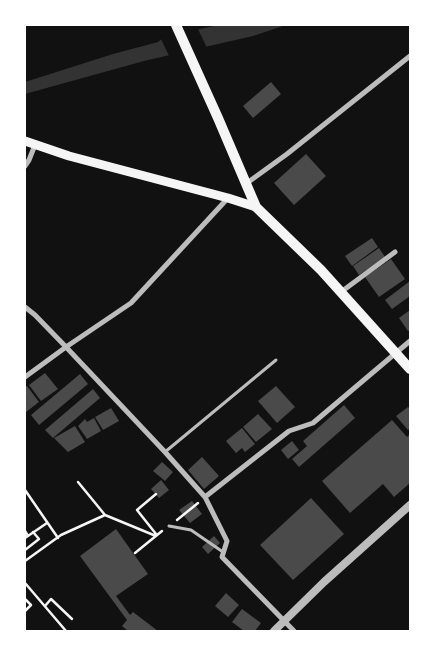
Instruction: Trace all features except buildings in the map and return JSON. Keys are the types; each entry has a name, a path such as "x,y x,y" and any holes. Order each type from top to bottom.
{"main road":[{"path":"176,25 256,207"},
{"path":"25,140 69,156 256,207 285,233 341,292 410,370"}],"street":[{"path":"247,183 287,154 410,56"},
{"path":"25,166 35,144"},
{"path":"25,377 131,303 228,198"},
{"path":"341,292 395,252"},
{"path":"25,307 36,315 205,497 226,541 222,557 294,631"},
{"path":"205,497 289,431 313,423 410,341"},
{"path":"274,631 410,505"}],"lane":[{"path":"165,452 276,360"},
{"path":"169,526 191,530 224,552"}],"path":[{"path":"78,482 105,516 156,536 136,510 156,494"},
{"path":"25,490 58,538"},
{"path":"25,561 58,538 105,516"},
{"path":"25,532 26,537 47,523"},
{"path":"25,550 38,539 33,532"},
{"path":"25,583 66,631"},
{"path":"25,599 31,606 25,611"},
{"path":"45,606 51,600 72,619"}],"shaded area":[{"path":"218,25 286,25 253,36 144,61 25,94 25,82 158,42 164,37"}],"pier":[{"path":"197,27 208,50 170,58 160,37"}]}
